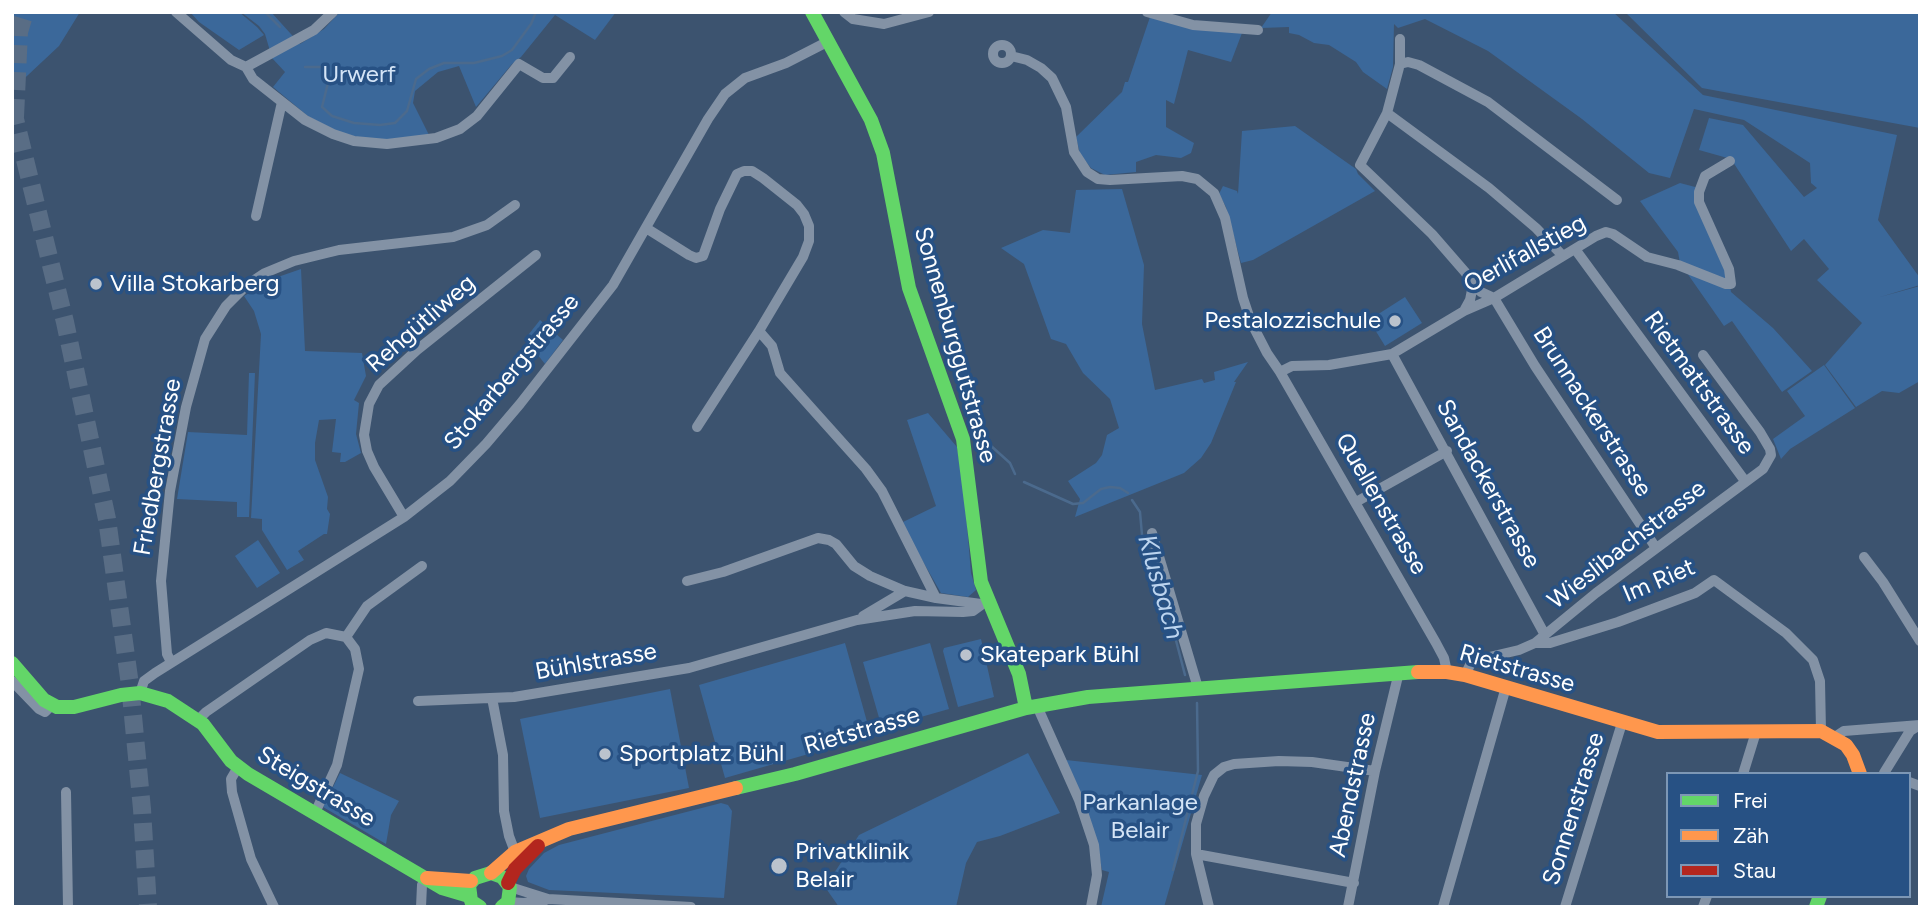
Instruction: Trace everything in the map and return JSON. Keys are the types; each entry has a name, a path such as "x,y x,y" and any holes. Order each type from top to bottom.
{"street":[{"path":"176,12 231,60 246,66 253,79 305,120 333,134 365,142 411,143 460,129 473,120 519,64 543,78 553,78 570,57"},
{"path":"246,66 314,30 333,12"},
{"path":"812,12 827,42"},
{"path":"844,12 853,19 884,24 929,12"},
{"path":"1147,12 1193,25 1258,30"},
{"path":"1400,39 1400,64 1387,113 1360,165 1432,234 1473,285 1494,298"},
{"name":"Stokarbergstrasse","path":"140,693 144,681 171,662 404,517 442,488 475,456 520,404 613,285 725,94 745,78 827,42"},
{"name":"Sonnenburggutstrasse","path":"827,42 871,120 883,153 909,288 963,439 984,603 1019,674 1031,707 1079,800 1094,845 1097,875 1091,907"},
{"name":"Quellenstrasse","path":"1011,56 1027,60 1052,78 1066,107 1074,152 1087,172 1098,179 1110,180 1182,176 1197,179 1214,193 1225,218 1251,322 1436,643 1444,658 1447,672"},
{"path":"1400,64 1408,62 1419,65 1488,102 1617,200"},
{"path":"256,216 282,102"},
{"path":"1387,113 1489,188 1536,228 1563,256"},
{"name":"Oerlifallstieg","path":"1280,372 1292,366 1329,365 1392,354 1464,311 1494,298 1596,236 1606,233 1613,234 1647,257 1731,284 1729,269 1699,202 1699,192 1705,176 1730,161"},
{"path":"646,228 689,255 696,258 703,256 720,209 737,174 744,171 752,171 763,178 797,205 809,226 809,241 803,257 760,331 697,427"},
{"name":"Friedbergstrasse","path":"171,662 166,654 161,581 170,491 186,407 205,338 226,306 247,285 294,261 339,250 453,237 487,225 515,205"},
{"name":"Rietmattstrasse","path":"1575,249 1745,481 1763,469 1771,454 1770,449 1703,355"},
{"name":"Rehgütliweg","path":"404,517 374,467 368,451 364,435 369,404 379,385 417,350 536,255"},
{"path":"1464,311 1473,285"},
{"name":"Brunnackerstrasse","path":"1494,298 1535,366 1656,548"},
{"path":"760,331 772,345 780,373 883,491 936,598"},
{"name":"Sandackerstrasse","path":"1392,354 1545,635"},
{"path":"1356,502 1447,451"},
{"name":"Wieslibachstrasse","path":"1535,643 1745,481"},
{"path":"1152,533 1198,688"},
{"path":"687,581 723,572 818,538 836,544 854,566 870,576 905,591 936,598 984,603"},
{"path":"1864,557 1920,640"},
{"path":"346,637 367,606 422,566"},
{"name":"Im Riet","path":"1535,643 1550,643 1618,622 1695,593 1714,580 1786,633 1813,660 1820,681 1828,734"},
{"name":"Bühlstrasse","path":"857,620 905,591"},
{"name":"Bühlstrasse","path":"418,701 514,697 709,664 857,620 915,611 973,611 984,603"},
{"path":"198,720 310,640 326,633 346,637 355,649 359,669 337,765 315,813"},
{"path":"1465,675 1472,661 1519,650 1535,643"},
{"path":"12,663 52,705 45,712 39,709 12,681"},
{"name":"Rietstrasse","path":"470,889 480,875 491,873 515,852 569,829 795,774 1031,707 1076,698 1399,672 1447,672 1465,675 1642,729 1675,733 1828,734 1920,726"},
{"name":"Abendstrasse","path":"1348,907 1375,771 1399,672"},
{"path":"1443,907 1506,687"},
{"name":"Steigstrasse","path":"52,705 74,707 140,693 168,701 198,720 238,767 426,878 470,889"},
{"path":"492,698 503,755 504,811 515,852"},
{"name":"Sonnenstrasse","path":"1565,907 1622,723"},
{"path":"1884,772 1910,731 1920,726"},
{"path":"1744,772 1756,732"},
{"path":"1828,734 1853,755 1859,772"},
{"path":"1209,907 1196,854 1196,824 1204,796 1214,775 1234,764 1279,761 1312,762 1375,771"},
{"path":"238,767 231,779 232,792 251,859 274,907"},
{"path":"66,792 68,907"},
{"name":"Rietstrasse","path":"507,898 515,869 543,840"},
{"path":"1196,854 1354,883"},
{"path":"491,873 502,877 507,898"},
{"path":"421,907 422,885 426,878"},
{"path":"470,889 471,901 480,907"},
{"path":"507,898 691,907"},
{"path":"507,898 524,905 548,899"}],"green space":[{"path":"80,12 59,46 12,90 12,13"},
{"path":"190,12 239,12 264,35 239,50 199,22"},
{"name":"Urwerf","path":"241,12 271,12 300,44 324,29 340,12 616,12 595,40 555,15 476,107 459,66 438,72 415,91 413,103 429,135 399,140 368,140 335,131 309,117 273,87 285,72 272,58 265,34"},
{"path":"1272,12 1613,12 1703,95 1897,135 1878,220 1920,278 1920,285 1880,297 1920,286 1920,381 1899,393 1882,391 1856,407 1825,365 1862,323 1817,280 1829,269 1804,239 1791,251 1731,159 1699,150 1709,118 1743,125 1804,197 1817,188 1811,183 1810,163 1744,120 1694,109 1670,178 1649,173 1582,119 1488,51 1425,19 1398,28 1394,24 1393,67 1387,89 1363,72 1356,62 1329,45 1314,43 1289,33 1289,27 1261,28"},
{"path":"1625,12 1920,12 1920,128 1702,88"},
{"path":"1150,17 1242,33 1231,62 1188,50 1174,104 1166,100 1166,127 1194,143 1191,153 1181,158 1156,155 1136,162 1136,172 1105,175 1091,168 1080,154 1076,137 1122,92 1125,82 1128,82"},
{"path":"1295,126 1356,169 1375,191 1253,260 1241,263 1226,207 1219,194 1223,186 1237,191 1238,194 1242,131"},
{"path":"1680,183 1699,188 1727,269 1731,292 1773,328 1812,371 1782,392 1732,321 1724,326 1680,263 1678,252 1640,201"},
{"path":"1122,189 1144,265 1142,324 1155,390 1202,379 1204,383 1215,380 1214,372 1248,362 1234,382 1211,443 1201,458 1184,473 1075,517 1080,499 1068,481 1096,463 1102,455 1107,435 1119,428 1110,399 1083,373 1066,344 1051,339 1024,264 1001,248 1043,230 1070,233 1076,190"},
{"path":"301,269 305,351 362,353 366,376 354,400 359,403 356,434 361,453 340,462 341,453 332,452 336,419 319,420 315,460 328,497 327,509 330,514 327,534 298,551 304,560 287,570 262,530 262,519 251,518 261,334 254,311 244,296 275,278"},
{"name":"Pestalozzischule","path":"1405,297 1422,323 1385,346 1369,320"},
{"path":"540,320 563,340 545,364 525,339"},
{"path":"1824,365 1855,408 1790,449 1781,459 1773,439 1805,416 1787,391"},
{"path":"249,373 255,373 249,517 237,517 237,502 177,499 188,432 247,435"},
{"path":"928,413 957,447 964,489 971,573 976,590 968,597 941,593 903,522 936,506 907,420"},
{"path":"258,540 280,573 257,588 235,556"},
{"path":"981,639 994,697 958,707 944,648"},
{"path":"845,643 871,736 725,778 699,685"},
{"path":"930,643 949,709 882,728 863,662"},
{"name":"Sportplatz Bühl","path":"670,689 689,788 540,818 520,719"},
{"path":"1028,753 1060,813 977,842 966,863 956,907 839,907 825,887 859,835"},
{"name":"Parkanlage Belair","path":"1066,760 1202,775 1164,907 1101,907 1109,872 1102,870 1097,844"},
{"path":"340,773 399,801 391,815 386,844 323,807"},
{"path":"721,803 728,805 732,811 724,898 549,890 528,882 526,876 529,869 544,853 559,845"}],"waterway":[{"name":"Klusbach","path":"265,12 280,27"},
{"name":"Klusbach","path":"305,67 325,67 328,72 322,107 332,116 354,123 395,123 407,111 416,79 429,69 444,63 474,63 502,56 512,50 531,24 536,12"},
{"name":"Klusbach","path":"961,400 971,407"},
{"name":"Klusbach","path":"974,415 990,445 1010,463 1015,474"},
{"name":"Klusbach","path":"1024,482 1073,504 1083,503 1101,489 1110,487 1120,488 1128,493"},
{"name":"Klusbach","path":"1132,500 1140,512 1142,535 1152,550"},
{"name":"Klusbach","path":"1154,556 1185,675"},
{"name":"Klusbach","path":"1173,870 1198,771 1197,703"}],"tunnel":[{"path":"15,117 19,32 25,12"},
{"path":"12,107 65,322 107,519 130,685 148,907"}],"traffic: fast":[{"path":"812,12 871,120 883,153 909,288 963,439 981,582 1019,674 1026,708"},
{"path":"12,663 44,700 57,707 74,707 140,693 168,701 203,724 231,761 248,774 442,888 469,896"},
{"path":"736,788 795,774 1026,708 1088,697 1418,672"},
{"path":"480,907 471,901 469,885 475,878 491,873 502,877 510,887 508,902 502,907"},
{"path":"1816,907 1819,898"}],"traffic: slow":[{"path":"1418,672 1465,675 1658,732 1821,731 1846,745 1859,772"},
{"path":"491,873 515,852 569,829 736,788"},
{"path":"427,878 471,881"}],"traffic: jam":[{"path":"508,883 515,869 538,846"}],"place":[{"name":"Villa Stokarberg","path":"96,284"},
{"name":"Pestalozzischule","path":"1395,321"},
{"name":"Skatepark Bühl","path":"966,655"},
{"name":"Sportplatz Bühl","path":"605,754"},
{"name":"Privatklinik Belair","path":"779,866"}]}
